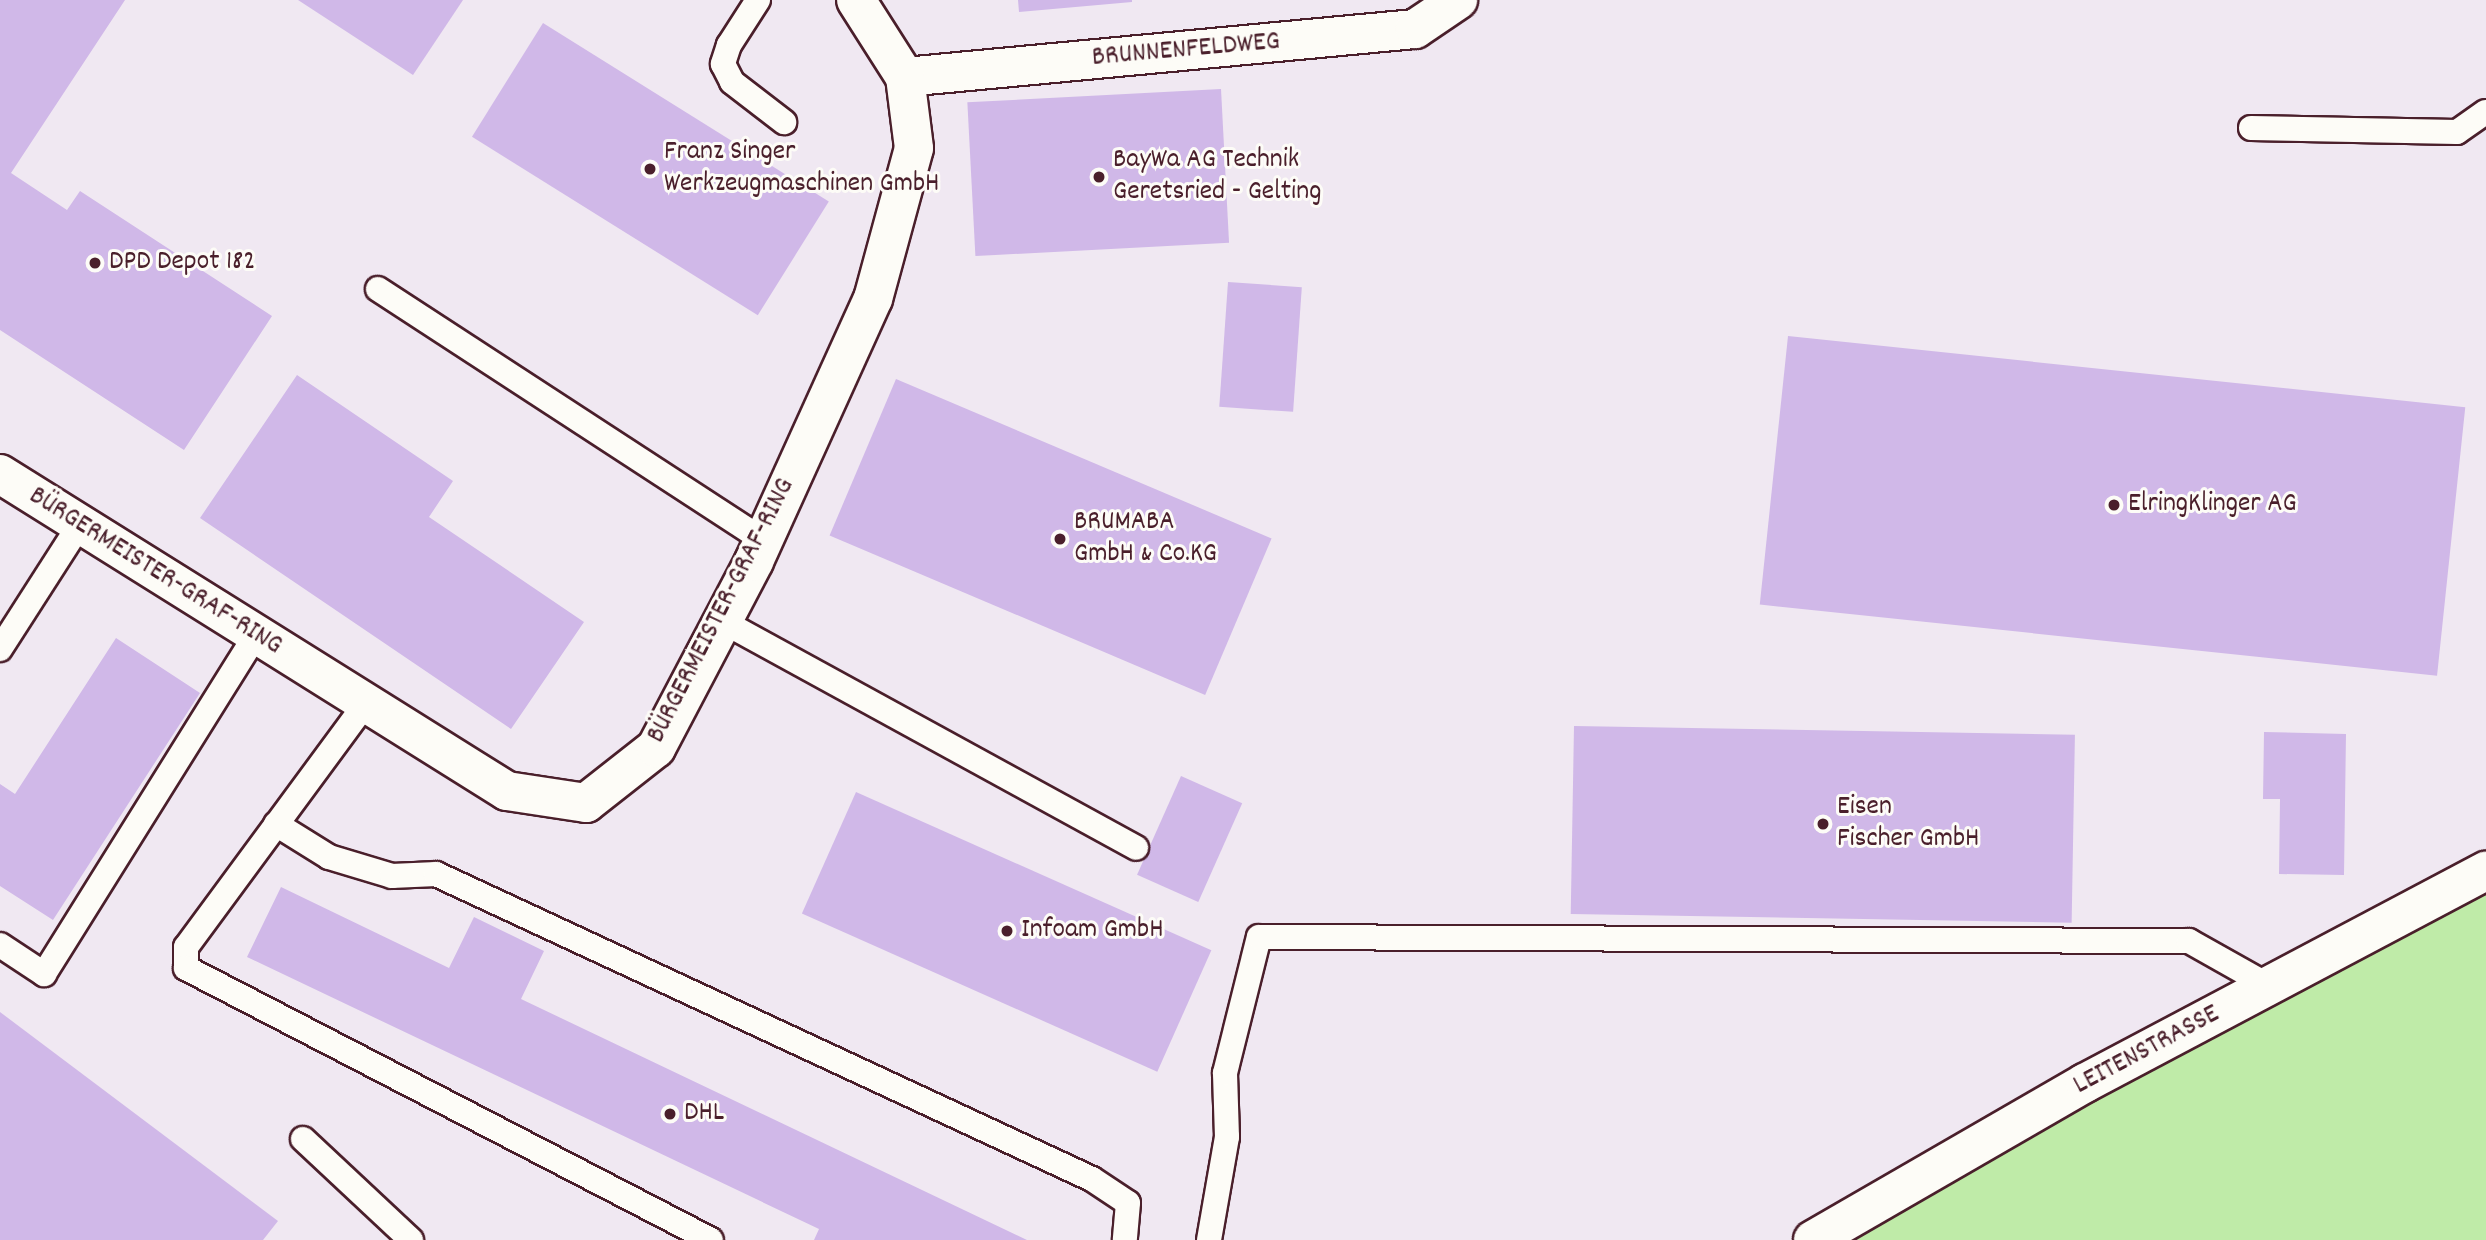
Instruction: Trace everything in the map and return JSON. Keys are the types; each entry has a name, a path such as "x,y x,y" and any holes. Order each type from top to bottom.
{"street":[{"name":"BÜRGERMEISTER-GRAF-RING","path":"0,474 79,526 507,791 586,803 656,748 763,540 873,299 914,148 905,77 856,0"},
{"name":"BRUNNENFELDWEG","path":"905,77 1415,29 1458,0"},
{"name":"LEITENSTRASSE","path":"1813,1240 2085,1083 2486,871"}],"lane":[{"path":"758,0 729,45 723,64 732,82 784,121"},
{"path":"2250,128 2457,132 2486,112"},
{"path":"378,289 763,540"},
{"path":"0,649 79,526"},
{"path":"722,621 1136,848"},
{"path":"0,945 44,974 256,635"},
{"path":"366,704 186,947 186,968 711,1240"},
{"path":"276,824 329,857 392,876 436,874 1092,1179 1128,1203 1125,1240"},
{"path":"1209,1240 1227,1137 1225,1073 1259,937 2189,941 2269,986"},
{"path":"303,1139 411,1240"}],"shaded area":[{"path":"0,0 2486,0 2486,871 1813,1240 0,1240"}],"green space":[{"path":"2486,871 2486,1240 1813,1240"}],"building":[{"name":"DPD Depot 182","path":"0,0 125,0 11,173 67,210 80,191 272,316 184,450 0,330"},
{"path":"298,0 463,0 413,75"},
{"path":"1018,0 1132,0 1132,2 1019,12"},
{"name":"Franz Singer Werkzeugmaschinen GmbH","path":"543,23 829,202 758,315 472,137"},
{"name":"BayWa AG Technik Geretsried - Gelting","path":"1221,89 1229,243 975,256 967,102"},
{"path":"1228,282 1302,287 1293,412 1219,407"},
{"name":"ElringKlinger AG","path":"1788,336 2465,407 2437,676 1760,605"},
{"path":"297,375 453,481 429,517 584,622 511,729 200,518"},
{"name":"BRUMABA GmbH & Co.KG","path":"896,379 1272,538 1205,695 830,535"},
{"path":"116,638 200,693 53,920 0,886 0,784 15,794"},
{"name":"Eisen Fischer GmbH","path":"1574,726 2075,735 2072,923 1571,914"},
{"path":"2264,732 2346,734 2344,875 2279,874 2280,799 2263,799"},
{"path":"1181,776 1242,803 1198,902 1137,875"},
{"name":"Infoam GmbH","path":"856,792 1211,950 1157,1072 802,914"},
{"name":"DHL","path":"281,887 449,968 474,917 544,951 521,999 1027,1240 814,1240 819,1229 247,957"},
{"path":"0,1012 278,1221 263,1240 0,1240"}],"place":[{"name":"Franz Singer Werkzeugmaschinen GmbH","path":"650,169"},
{"name":"BayWa AG Technik Geretsried - Gelting","path":"1099,177"},
{"name":"DPD Depot 182","path":"95,263"},
{"name":"ElringKlinger AG","path":"2114,505"},
{"name":"BRUMABA GmbH & Co.KG","path":"1060,539"},
{"name":"Eisen Fischer GmbH","path":"1823,824"},
{"name":"Infoam GmbH","path":"1007,931"},
{"name":"DHL","path":"670,1114"}]}
